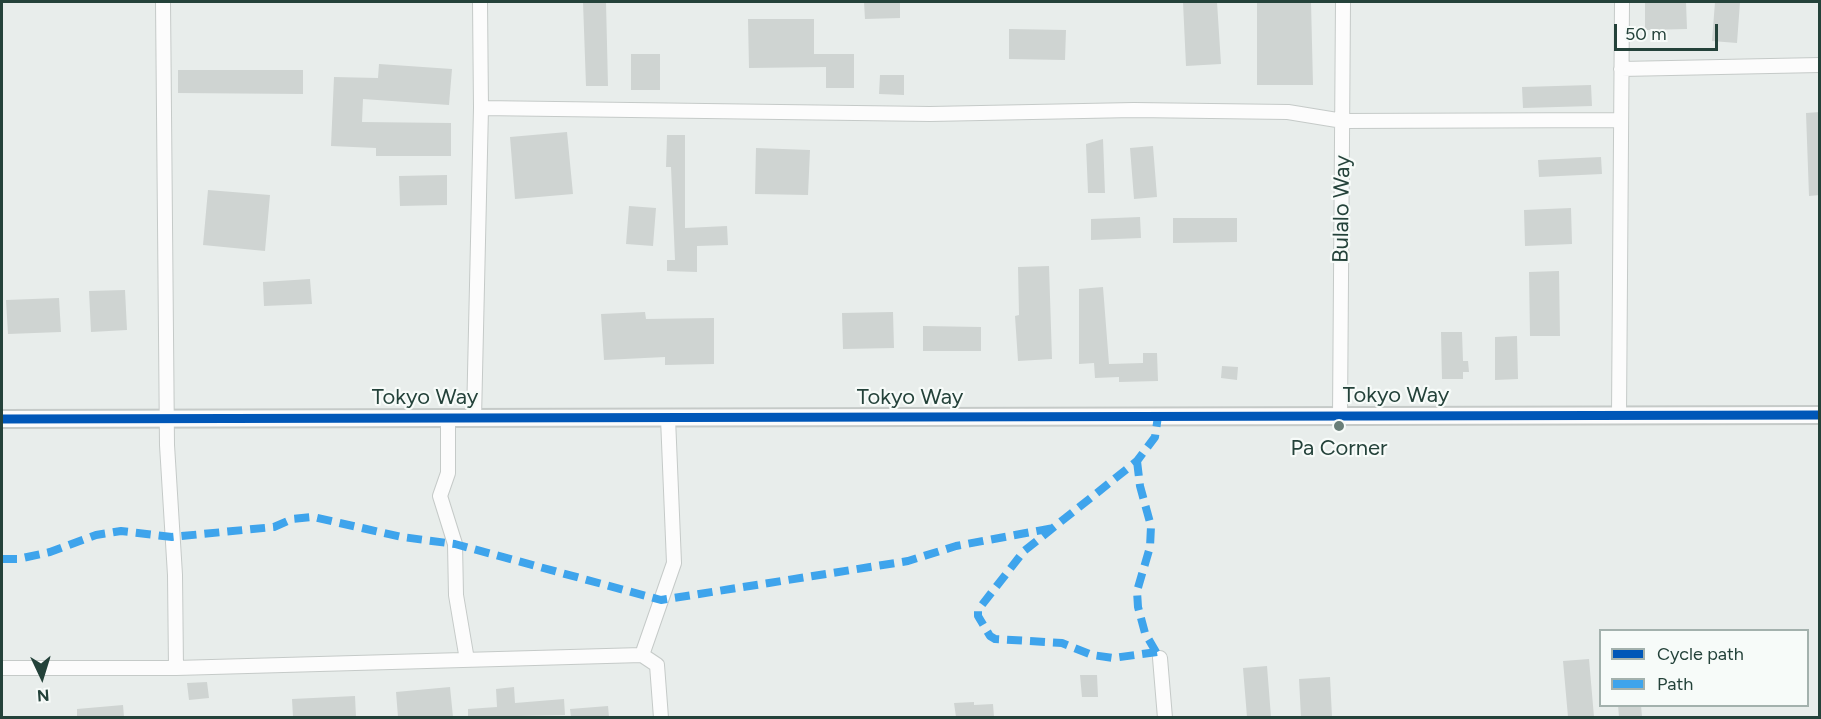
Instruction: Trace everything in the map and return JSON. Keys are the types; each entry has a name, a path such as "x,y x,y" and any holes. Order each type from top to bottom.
{"street":[{"path":"163,2 167,417 175,575 176,668"},
{"path":"474,418 481,108 480,2"},
{"name":"Bulalo Way","path":"1340,416 1343,2"},
{"path":"1619,415 1623,2"},
{"path":"1622,69 1820,65"},
{"path":"481,108 930,114 1134,110 1276,112 1342,121 1621,120"},
{"name":"Tokyo Way","path":"2,419 1820,415"},
{"path":"448,418 448,473 440,496 455,544 456,595 467,660"},
{"path":"642,655 674,563 669,418"},
{"path":"2,668 176,668 642,655 657,665 661,717"},
{"path":"1160,658 1165,717"}],"building":[{"path":"583,2 606,2 608,86 586,86"},
{"path":"864,2 900,2 900,18 865,19"},
{"path":"1183,2 1217,2 1221,64 1186,66"},
{"path":"1257,2 1311,2 1313,85 1257,85"},
{"path":"1645,2 1686,2 1687,29 1645,30"},
{"path":"1715,2 1740,2 1737,43 1712,41"},
{"path":"748,19 814,19 814,54 854,54 854,88 826,88 826,67 749,68"},
{"path":"1009,29 1066,30 1065,60 1009,59"},
{"path":"631,54 660,54 660,90 631,90"},
{"path":"379,64 452,69 449,105 363,99 362,122 451,123 451,156 376,156 376,148 331,146 334,77 378,78"},
{"path":"178,70 303,70 303,94 178,93"},
{"path":"880,75 904,75 904,95 879,94"},
{"path":"1591,85 1592,106 1523,108 1522,87"},
{"path":"1820,112 1820,195 1809,196 1806,113"},
{"path":"567,132 573,194 515,199 510,137"},
{"path":"667,135 685,135 685,228 727,226 728,245 697,246 697,272 667,271 667,260 675,260 671,167 666,167"},
{"path":"1103,139 1105,193 1088,193 1086,144"},
{"path":"1153,146 1157,197 1134,199 1130,148"},
{"path":"756,148 810,150 808,195 755,194"},
{"path":"1601,157 1602,174 1539,177 1538,160"},
{"path":"447,175 447,205 400,206 399,176"},
{"path":"208,190 270,195 265,251 203,245"},
{"path":"629,206 656,208 653,246 626,244"},
{"path":"1571,208 1572,244 1525,246 1524,210"},
{"path":"1140,217 1141,238 1091,240 1091,219"},
{"path":"1173,218 1237,218 1237,242 1173,243"},
{"path":"1049,266 1052,359 1018,361 1015,316 1019,315 1018,267"},
{"path":"1559,271 1560,336 1530,336 1529,272"},
{"path":"310,279 312,304 264,306 263,282"},
{"path":"1103,287 1109,364 1143,363 1143,353 1157,353 1158,381 1119,382 1119,377 1095,378 1094,363 1079,364 1079,289"},
{"path":"125,290 127,330 91,332 89,291"},
{"path":"59,298 61,332 8,334 6,300"},
{"path":"645,312 646,319 714,318 714,364 665,365 665,357 604,360 601,314"},
{"path":"893,312 894,348 843,349 842,313"},
{"path":"923,326 981,327 981,351 923,351"},
{"path":"1441,332 1462,332 1463,361 1468,361 1469,372 1463,372 1463,379 1442,379"},
{"path":"1517,336 1518,379 1495,380 1495,337"},
{"path":"1222,366 1238,367 1237,380 1221,378"},
{"path":"1589,659 1594,717 1568,717 1563,661"},
{"path":"1267,666 1271,717 1247,717 1243,668"},
{"path":"1080,675 1097,675 1098,697 1082,697"},
{"path":"1330,677 1332,717 1301,717 1299,679"},
{"path":"207,682 209,698 189,700 187,683"},
{"path":"450,687 453,717 398,717 396,692"},
{"path":"514,687 515,703 564,699 565,715 468,717 468,709 497,707 496,689"},
{"path":"355,696 356,717 293,717 292,699"},
{"path":"974,702 974,705 993,704 994,717 956,717 954,703"},
{"path":"123,705 124,717 77,717 77,709"},
{"path":"608,706 609,717 571,717 570,709"},
{"path":"1618,707 1641,707 1642,717 1619,717"}],"marked path":[{"path":"1157,652 1113,658 1092,655 1062,643 995,639 990,636 978,616 978,610 1024,551 1137,461 1155,437 1158,416"},
{"path":"1137,461 1140,486 1151,526 1150,547 1137,591 1138,607 1145,633 1159,657"},
{"path":"2,559 18,559 50,552 96,535 121,531 172,537 274,527 292,519 313,517 402,537 455,544 661,600 908,561 956,546 1053,528"}],"cycle path":[{"path":"2,419 1820,415"}],"place":[{"name":"Pa Corner","path":"1339,426"}]}
